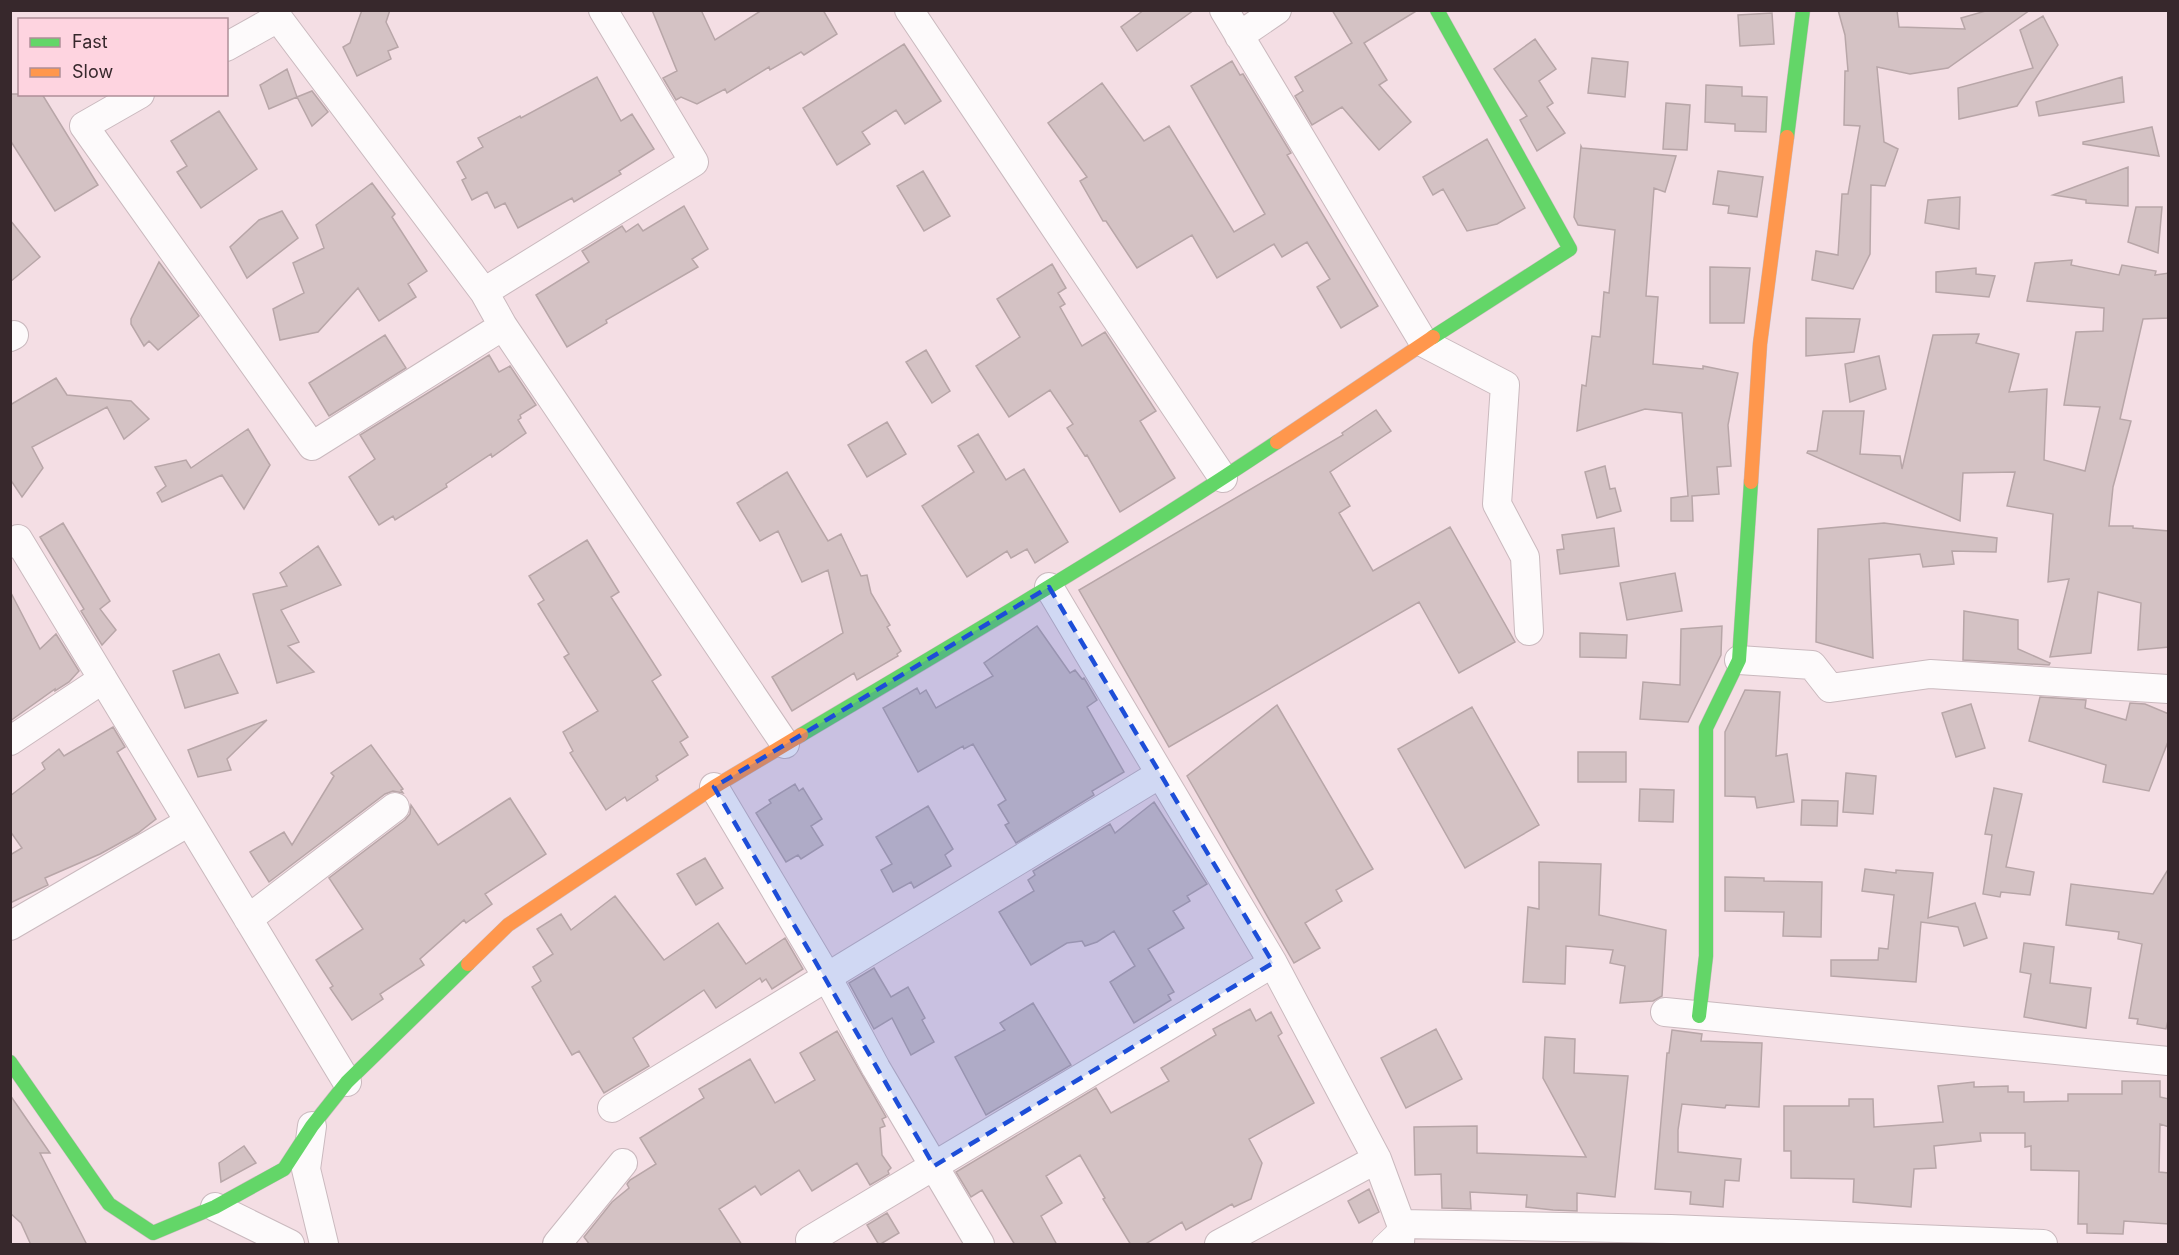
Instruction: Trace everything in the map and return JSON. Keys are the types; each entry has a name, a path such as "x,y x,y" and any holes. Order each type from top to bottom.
{"street":[{"path":"483,292 694,162 603,10"},
{"path":"1224,10 1424,344 1505,386 1497,504 1525,557 1529,631"},
{"path":"1239,36 1277,10"},
{"path":"10,1062 109,1204 153,1233 215,1207 284,1169 312,1126 347,1082 508,925 714,787 1049,587 1223,478 1570,249 1437,10"},
{"path":"1699,1016 1706,956 1706,728 1739,660 1760,345 1803,10"},
{"path":"913,13 1223,478"},
{"path":"228,45 278,18 483,292 503,326 785,744"},
{"path":"136,96 84,126 312,446 503,326"},
{"path":"10,544 18,539 347,1082"},
{"path":"1049,587 1273,963 1377,1159 1400,1234 1671,1229 2043,1245"},
{"path":"1739,660 1812,665 1830,688 1930,674 2169,689"},
{"path":"10,741 103,679"},
{"path":"612,1108 826,975 1160,774"},
{"path":"714,787 826,975 876,1068 980,1245"},
{"path":"248,919 394,807"},
{"path":"10,926 189,822"},
{"path":"810,1240 1273,963"},
{"path":"1665,1012 2169,1061"},
{"path":"312,1126 306,1169 324,1245"},
{"path":"1219,1245 1377,1159"},
{"path":"557,1245 623,1163"},
{"path":"215,1207 290,1245"}],"lane":[{"path":"1379,1245 1400,1234"}],"highlighted area":[{"path":"1049,587 1273,963 934,1166 714,787"}],"building":[{"path":"362,10 390,10 386,22 398,47 388,51 391,59 357,76 343,47 350,43"},
{"path":"652,10 701,10 715,40 762,10 823,10 837,34 804,55 801,52 770,70 769,67 727,93 725,89 697,104 681,97 676,100 663,78 677,71"},
{"path":"1144,10 1194,10 1137,51 1121,27"},
{"path":"1332,10 1418,10 1364,43 1387,80 1379,85 1411,122 1379,150 1342,107 1312,125 1295,96 1303,91 1295,77 1352,43"},
{"path":"1838,10 1897,10 1899,27 1965,29 1961,18 1989,10 2030,10 1948,68 1910,74 1877,67 1884,142 1898,149 1885,186 1871,185 1870,254 1853,289 1812,280 1816,251 1838,255 1842,194 1848,194 1860,126 1844,125 1845,71 1848,71 1845,35"},
{"path":"1772,13 1774,44 1740,46 1738,15"},
{"path":"2043,16 2058,45 2017,106 1959,119 1958,88 2033,68 2020,30"},
{"path":"1535,39 1556,69 1539,81 1553,103 1547,107 1565,133 1537,151 1520,120 1527,116 1494,69"},
{"path":"904,44 941,101 905,124 896,110 862,132 870,144 837,165 803,108"},
{"path":"1592,58 1628,62 1625,97 1588,93"},
{"path":"1232,61 1240,75 1243,74 1291,153 1287,155 1378,306 1341,328 1317,287 1330,279 1307,242 1282,257 1274,244 1217,278 1192,235 1137,268 1106,221 1103,221 1080,181 1087,177 1048,123 1102,83 1144,141 1169,126 1234,232 1265,214 1191,86"},
{"path":"287,69 297,97 269,109 260,85"},
{"path":"597,77 621,121 632,114 654,149 619,171 621,174 574,202 572,198 518,228 505,203 495,208 487,192 472,200 462,180 466,178 457,162 483,147 478,138 520,116 521,118"},
{"path":"2122,77 2124,102 2039,116 2036,102"},
{"path":"1706,85 1742,87 1742,96 1767,97 1766,132 1735,131 1735,124 1705,122"},
{"path":"312,91 328,112 312,126 297,97"},
{"path":"10,94 43,96 98,185 55,211 10,140"},
{"path":"1666,103 1690,105 1687,150 1663,149"},
{"path":"219,111 257,169 201,208 177,172 187,166 171,141"},
{"path":"2152,127 2159,156 2083,144 2083,142"},
{"path":"1487,139 1525,208 1497,224 1467,231 1443,189 1433,195 1423,177"},
{"path":"1581,146 1582,148 1676,156 1665,192 1654,188 1646,296 1658,297 1653,364 1703,369 1703,366 1738,373 1728,425 1731,466 1717,467 1719,494 1692,496 1693,521 1671,521 1671,498 1688,496 1682,413 1645,409 1577,431 1582,385 1586,386 1592,336 1600,337 1604,292 1609,293 1615,230 1578,225 1574,217"},
{"path":"2128,167 2128,206 2086,203 2086,200 2053,195"},
{"path":"923,171 950,216 924,231 897,186"},
{"path":"1718,171 1763,177 1757,217 1728,213 1729,206 1713,204"},
{"path":"372,183 395,214 392,217 427,271 408,284 416,297 379,321 358,288 318,332 280,340 273,309 304,293 293,263 324,248 316,225"},
{"path":"1960,197 1959,229 1925,223 1928,200"},
{"path":"684,206 708,249 692,259 698,267 606,320 607,323 567,347 536,295 589,262 582,251 622,226 626,232 638,224 643,231"},
{"path":"2136,207 2162,207 2158,253 2128,242"},
{"path":"282,211 298,238 247,278 230,247 259,220"},
{"path":"10,220 40,257 10,282"},
{"path":"2072,260 2071,265 2119,275 2122,265 2156,271 2155,275 2169,273 2169,318 2143,319 2120,419 2131,421 2113,487 2109,526 2133,526 2133,528 2169,531 2169,647 2138,650 2141,603 2098,592 2091,653 2050,657 2069,579 2048,582 2053,514 2007,506 2015,472 1963,473 1960,521 1807,453 1817,451 1823,411 1864,411 1860,454 1900,456 1902,469 1933,335 1979,334 1976,343 2019,354 2009,392 2047,389 2044,460 2085,471 2100,407 2064,405 2076,332 2103,331 2104,308 2027,301 2035,263"},
{"path":"159,262 199,316 158,350 149,341 144,346 131,324 131,319"},
{"path":"1052,264 1066,288 1058,293 1065,304 1060,307 1082,346 1105,332 1156,411 1140,421 1175,478 1120,512 1087,455 1085,456 1067,428 1073,424 1050,390 1009,417 976,366 1020,337 997,299"},
{"path":"1710,267 1750,268 1744,323 1710,323"},
{"path":"1976,268 1976,274 1995,276 1989,297 1936,292 1936,272"},
{"path":"1806,318 1860,319 1854,352 1806,356"},
{"path":"385,335 406,368 329,416 309,383"},
{"path":"926,350 950,391 932,403 906,362"},
{"path":"489,355 499,372 510,366 536,405 520,415 521,418 518,420 526,433 492,457 491,454 446,484 447,487 395,520 393,516 379,525 349,477 375,459 360,435"},
{"path":"1879,356 1886,389 1850,402 1845,364"},
{"path":"56,378 67,395 131,401 149,419 124,439 107,407 32,447 43,468 22,497 10,479 10,405"},
{"path":"1376,410 1391,431 1330,472 1350,506 1339,513 1373,571 1450,527 1515,642 1459,673 1419,602 1169,747 1079,590 1343,435 1342,433"},
{"path":"887,422 906,454 867,477 848,445"},
{"path":"248,429 270,465 244,509 222,475 162,502 157,493 166,486 155,467 186,460 191,468"},
{"path":"978,434 1006,480 1024,469 1068,542 1035,563 1027,549 1011,558 1007,551 967,577 922,506 974,472 958,446"},
{"path":"1605,466 1610,489 1615,488 1621,511 1597,518 1585,472"},
{"path":"787,472 828,541 841,534 861,576 867,575 871,593 890,625 887,627 901,651 897,654 898,656 857,680 854,673 792,711 772,677 843,633 828,570 802,582 778,531 760,541 737,503"},
{"path":"63,523 110,601 100,609 116,630 102,645 81,611 84,609 40,537"},
{"path":"1884,523 1997,538 1996,552 1952,551 1954,564 1923,567 1920,554 1869,559 1873,658 1816,642 1818,529"},
{"path":"1614,528 1619,566 1560,574 1557,550 1564,549 1562,535"},
{"path":"587,540 619,592 611,597 661,675 652,681 688,737 680,742 688,755 656,776 658,780 627,801 625,797 606,810 570,753 573,751 563,732 598,711 564,657 569,654 538,604 544,600 529,576"},
{"path":"318,546 341,585 281,610 299,642 288,646 314,672 277,683 253,594 287,586 280,573"},
{"path":"1675,573 1682,611 1627,620 1620,583"},
{"path":"10,591 40,649 56,634 79,671 69,682 55,691 55,689 10,721"},
{"path":"1964,611 2018,620 2018,649 2050,663 2049,665 1963,660"},
{"path":"1037,626 1070,673 1075,670 1082,679 1084,678 1097,700 1087,707 1124,772 1092,791 1094,795 1016,843 1005,825 1009,823 998,805 1006,800 973,744 964,749 963,746 918,772 883,708 917,688 920,694 926,690 936,708 993,676 984,663"},
{"path":"1722,626 1721,655 1688,722 1640,719 1643,682 1680,685 1681,629"},
{"path":"1580,633 1627,635 1626,658 1580,657"},
{"path":"219,654 238,693 185,708 173,671"},
{"path":"1745,690 1780,692 1776,756 1787,754 1794,802 1757,808 1755,797 1725,796 1725,732"},
{"path":"2040,697 2086,700 2085,708 2126,720 2130,703 2145,704 2169,714 2169,739 2149,791 2103,782 2106,765 2029,741"},
{"path":"1971,704 1985,748 1956,757 1942,713"},
{"path":"1277,705 1373,869 1336,890 1342,901 1305,923 1320,948 1294,963 1187,776"},
{"path":"1472,707 1539,825 1465,868 1398,749"},
{"path":"267,720 227,759 231,770 198,777 188,750"},
{"path":"113,727 125,747 117,752 156,819 138,833 100,854 45,878 48,885 10,903 10,855 22,848 10,831 10,796 45,769 42,763 59,749 64,756"},
{"path":"371,745 403,789 401,790 403,793 393,791 385,794 269,882 250,852 284,832 292,845 334,776 331,773"},
{"path":"1578,752 1626,752 1626,782 1578,782"},
{"path":"1846,773 1876,776 1873,814 1843,812"},
{"path":"795,784 799,791 803,788 822,819 811,826 823,845 801,859 798,855 786,862 756,813 771,803 769,800"},
{"path":"1994,788 2022,794 2006,867 2034,872 2030,895 2001,892 2000,897 1983,894 1992,835 1985,834"},
{"path":"1640,789 1674,790 1673,822 1639,821"},
{"path":"510,798 546,854 485,894 492,904 466,923 464,920 420,959 424,965 380,994 383,999 352,1020 330,988 333,986 316,960 363,929 329,878 405,820 410,814 411,805 438,845"},
{"path":"1802,800 1838,801 1837,826 1801,825"},
{"path":"1154,802 1207,884 1187,896 1190,901 1173,911 1184,928 1148,949 1174,992 1168,995 1171,1000 1134,1023 1110,982 1135,966 1114,931 1097,942 1085,946 1082,941 1067,943 1031,965 999,912 1034,891 1028,880 1035,875 1033,871 1110,824 1115,833"},
{"path":"928,806 953,849 945,855 951,866 914,888 911,882 893,892 881,870 892,864 876,837"},
{"path":"705,858 723,888 696,905 677,874"},
{"path":"1539,862 1601,864 1599,915 1666,930 1662,996 1653,1001 1620,1003 1625,966 1610,963 1613,950 1566,946 1565,984 1523,982 1528,907 1539,909"},
{"path":"2169,868 2169,1016 2166,1029 2137,1024 2138,1019 2129,1018 2142,944 2118,939 2119,932 2066,925 2071,884 2153,894"},
{"path":"1865,869 1896,873 1896,870 1933,873 1928,918 1975,903 1987,938 1964,946 1958,927 1921,922 1916,982 1831,976 1831,960 1878,960 1879,948 1888,949 1894,895 1862,891"},
{"path":"1725,877 1764,878 1764,881 1822,882 1821,937 1783,936 1784,912 1725,911"},
{"path":"615,896 664,960 718,923 746,964 785,938 803,969 772,989 766,979 762,982 760,978 716,1008 704,990 633,1038 649,1066 604,1093 579,1051 572,1055 532,987 541,981 533,967 553,954 537,929 561,914 571,930"},
{"path":"2024,943 2054,947 2050,983 2091,988 2086,1028 2024,1017 2031,974 2020,972"},
{"path":"874,968 891,997 908,987 925,1018 922,1020 934,1042 911,1055 892,1018 874,1029 849,983"},
{"path":"1033,1003 1071,1065 986,1115 955,1057 1005,1030 1000,1023"},
{"path":"1250,1009 1256,1021 1271,1012 1282,1033 1278,1036 1314,1103 1249,1139 1262,1163 1251,1199 1234,1207 1232,1204 1186,1230 1182,1222 1144,1245 1131,1245 1080,1155 1046,1176 1062,1203 1041,1216 1057,1245 1015,1245 982,1190 971,1197 956,1172 1096,1088 1111,1113 1169,1081 1161,1068 1216,1035 1213,1029"},
{"path":"1436,1029 1462,1079 1406,1108 1381,1058"},
{"path":"1672,1030 1702,1034 1701,1041 1762,1043 1759,1107 1726,1105 1725,1108 1682,1104 1678,1130 1678,1152 1741,1159 1739,1181 1725,1180 1723,1207 1690,1204 1691,1192 1655,1189 1667,1053 1669,1053"},
{"path":"837,1031 886,1117 882,1119 885,1126 880,1128 882,1155 891,1168 888,1171 889,1174 870,1185 857,1163 812,1191 799,1170 761,1195 755,1186 719,1209 742,1245 590,1245 584,1237 612,1202 629,1188 627,1184 630,1180 656,1164 640,1138 704,1098 699,1089 750,1059 775,1103 815,1080 800,1053"},
{"path":"1545,1037 1575,1039 1574,1073 1628,1076 1615,1197 1577,1193 1577,1211 1526,1207 1527,1195 1470,1192 1471,1209 1442,1208 1441,1174 1415,1175 1414,1127 1477,1126 1477,1153 1586,1157 1543,1078"},
{"path":"2122,1081 2160,1081 2160,1097 2169,1099 2169,1127 2160,1124 2159,1172 2169,1173 2169,1224 2124,1221 2123,1234 2087,1233 2087,1224 2078,1224 2079,1171 2031,1170 2031,1146 2025,1147 2025,1133 1980,1133 1981,1141 1934,1146 1936,1168 1914,1169 1911,1207 1853,1202 1854,1179 1791,1178 1791,1151 1784,1151 1784,1106 1849,1106 1849,1099 1873,1099 1874,1127 1943,1122 1938,1086 1974,1082 1974,1087 2008,1086 2008,1092 2024,1092 2024,1102 2068,1101 2068,1094 2122,1094"},
{"path":"10,1095 50,1153 40,1153 87,1245 31,1245 21,1223 10,1213"},
{"path":"244,1146 256,1163 221,1182 219,1163"},
{"path":"1369,1189 1379,1212 1359,1223 1348,1201"},
{"path":"887,1213 899,1233 879,1245 867,1225"}],"traffic: fast":[{"path":"1433,337 1570,249 1437,10"},
{"path":"1787,137 1803,10"},
{"path":"801,735 1100,555 1277,442"},
{"path":"1699,1016 1706,956 1706,728 1739,660 1751,482"},
{"path":"10,1062 109,1204 153,1233 215,1207 284,1169 312,1126 347,1082 468,964"}],"traffic: slow":[{"path":"1751,482 1760,344 1787,137"},
{"path":"1277,442 1433,337"},
{"path":"468,964 508,925 714,787 801,735"}]}
